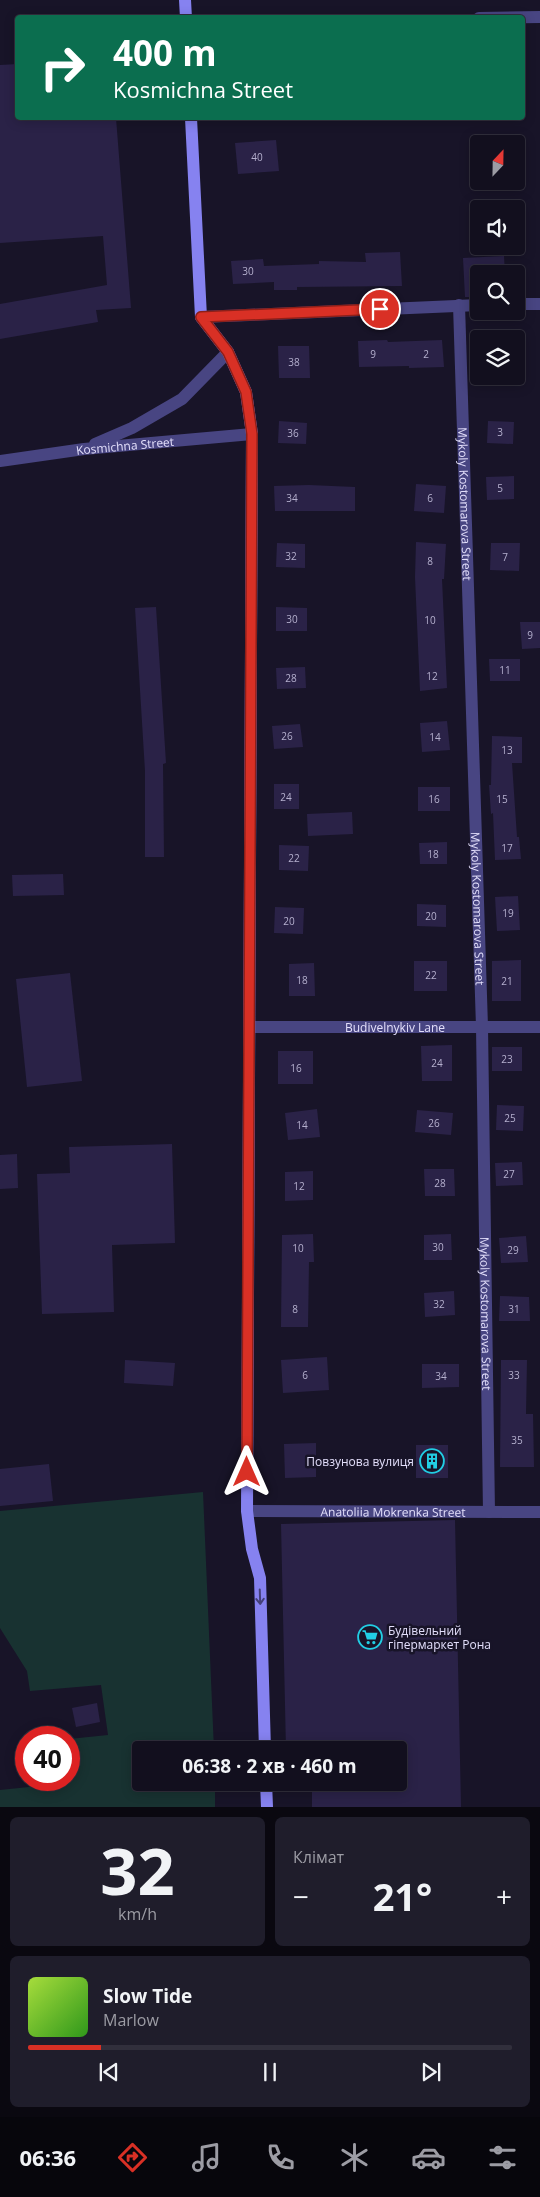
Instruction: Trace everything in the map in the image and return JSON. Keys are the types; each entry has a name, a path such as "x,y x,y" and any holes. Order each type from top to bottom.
{"street":[{"path":"185,0 186,15"},
{"path":"525,17 540,17"},
{"path":"191,120 201,317 228,352 246,392 252,434 247,1511 252,1549 260,1578 265,1741"},
{"path":"525,304 540,304"},
{"name":"Mykoly Kostomarova Street","path":"459,305 482,1027 489,1512"},
{"path":"201,317 470,305"},
{"path":"84,449 132,428 182,400 228,352"},
{"name":"Kosmichna Street","path":"0,461 84,449 252,434"},
{"name":"Budivelnykiv Lane","path":"250,1027 540,1027"},
{"name":"Anatoliia Mokrenka Street","path":"247,1511 540,1512"},
{"path":"266,1791 267,1807"}],"green space":[{"path":"203,1492 214,1741 132,1741 132,1791 215,1791 215,1807 0,1807 0,1790 15,1788 15,1791 80,1791 80,1738 108,1735 101,1685 30,1691 27,1671 0,1628 0,1511"}],"building":[{"path":"15,64 15,120 116,120 131,308 96,310 98,322 0,339 0,304 107,285 103,236 0,243 0,65"},
{"path":"276,140 279,171 238,174 235,143"},
{"path":"400,252 402,286 297,287 297,290 274,290 274,282 233,284 231,261 263,259 264,266 319,264 319,261 366,262 365,253"},
{"path":"504,256 504,265 470,265 470,297 465,297 463,258"},
{"path":"387,340 388,342 442,340 444,367 359,367 358,341"},
{"path":"278,346 309,346 310,378 279,378"},
{"path":"279,421 307,423 306,444 278,443"},
{"path":"488,421 514,422 513,444 487,443"},
{"path":"514,476 514,499 487,500 486,477"},
{"path":"416,484 446,486 444,513 414,511"},
{"path":"274,486 355,487 355,511 275,511"},
{"path":"416,542 446,544 444,579 442,579 447,688 420,691 415,577"},
{"path":"277,543 305,544 305,568 276,567"},
{"path":"491,543 520,543 519,571 490,570"},
{"path":"156,607 166,763 163,764 164,857 145,857 145,771 135,608"},
{"path":"276,607 307,608 307,631 276,631"},
{"path":"520,622 540,622 540,648 522,649"},
{"path":"489,659 520,659 520,681 490,681"},
{"path":"305,667 306,688 277,689 276,668"},
{"path":"447,721 450,750 422,752 420,723"},
{"path":"300,724 303,747 274,749 272,726"},
{"path":"492,736 522,737 522,763 512,763 517,837 519,837 521,859 495,860 493,813 491,814 489,785 491,785"},
{"path":"274,784 299,784 299,809 274,809"},
{"path":"418,787 450,787 450,811 418,811"},
{"path":"352,812 353,834 308,836 307,814"},
{"path":"447,842 447,864 420,864 419,843"},
{"path":"279,845 309,846 308,871 279,870"},
{"path":"63,874 64,895 13,896 12,875"},
{"path":"518,896 520,930 497,931 495,897"},
{"path":"417,904 446,905 446,927 417,926"},
{"path":"275,907 304,908 303,934 274,933"},
{"path":"521,960 521,1001 492,1001 492,961"},
{"path":"414,961 447,961 447,991 414,991"},
{"path":"314,963 315,996 289,996 289,964"},
{"path":"70,973 82,1081 27,1087 16,979"},
{"path":"452,1045 452,1081 422,1081 421,1046"},
{"path":"492,1047 522,1047 522,1071 492,1071"},
{"path":"278,1051 313,1051 313,1084 278,1084"},
{"path":"497,1105 524,1106 523,1131 496,1130"},
{"path":"317,1109 320,1137 288,1140 285,1113"},
{"path":"417,1110 453,1113 451,1135 415,1132"},
{"path":"172,1144 175,1243 112,1245 114,1312 42,1314 37,1174 70,1173 69,1147"},
{"path":"17,1154 18,1188 0,1189 0,1155"},
{"path":"522,1162 523,1185 496,1186 495,1163"},
{"path":"424,1169 454,1169 455,1196 425,1196"},
{"path":"313,1171 313,1200 285,1201 285,1172"},
{"path":"313,1234 314,1262 309,1262 308,1327 281,1327 282,1235"},
{"path":"451,1234 452,1260 424,1260 424,1235"},
{"path":"526,1236 528,1262 501,1263 499,1238"},
{"path":"454,1291 455,1315 425,1317 424,1293"},
{"path":"500,1296 529,1297 530,1321 499,1321"},
{"path":"327,1357 329,1390 283,1393 281,1360"},
{"path":"125,1360 175,1363 173,1386 124,1383"},
{"path":"501,1360 527,1360 526,1414 533,1414 534,1467 500,1467"},
{"path":"422,1364 459,1364 459,1387 422,1388"},
{"path":"316,1443 316,1477 285,1478 284,1444"},
{"name":"Повзунова вулиця","path":"416,1445 448,1445 448,1478 416,1478"},
{"path":"49,1464 53,1501 0,1506 0,1469"},
{"name":"Будівельний гіпермаркет Рона","path":"455,1520 461,1807 312,1807 312,1791 407,1791 407,1741 286,1741 281,1524"},
{"path":"97,1703 100,1722 76,1726 72,1708"}],"place":[{"name":"Повзунова вулиця","path":"432,1461"},
{"name":"Будівельний гіпермаркет Рона","path":"370,1637"}],"route":[{"path":"247,1472 252,434 246,392 228,352 201,317 380,309"}]}
